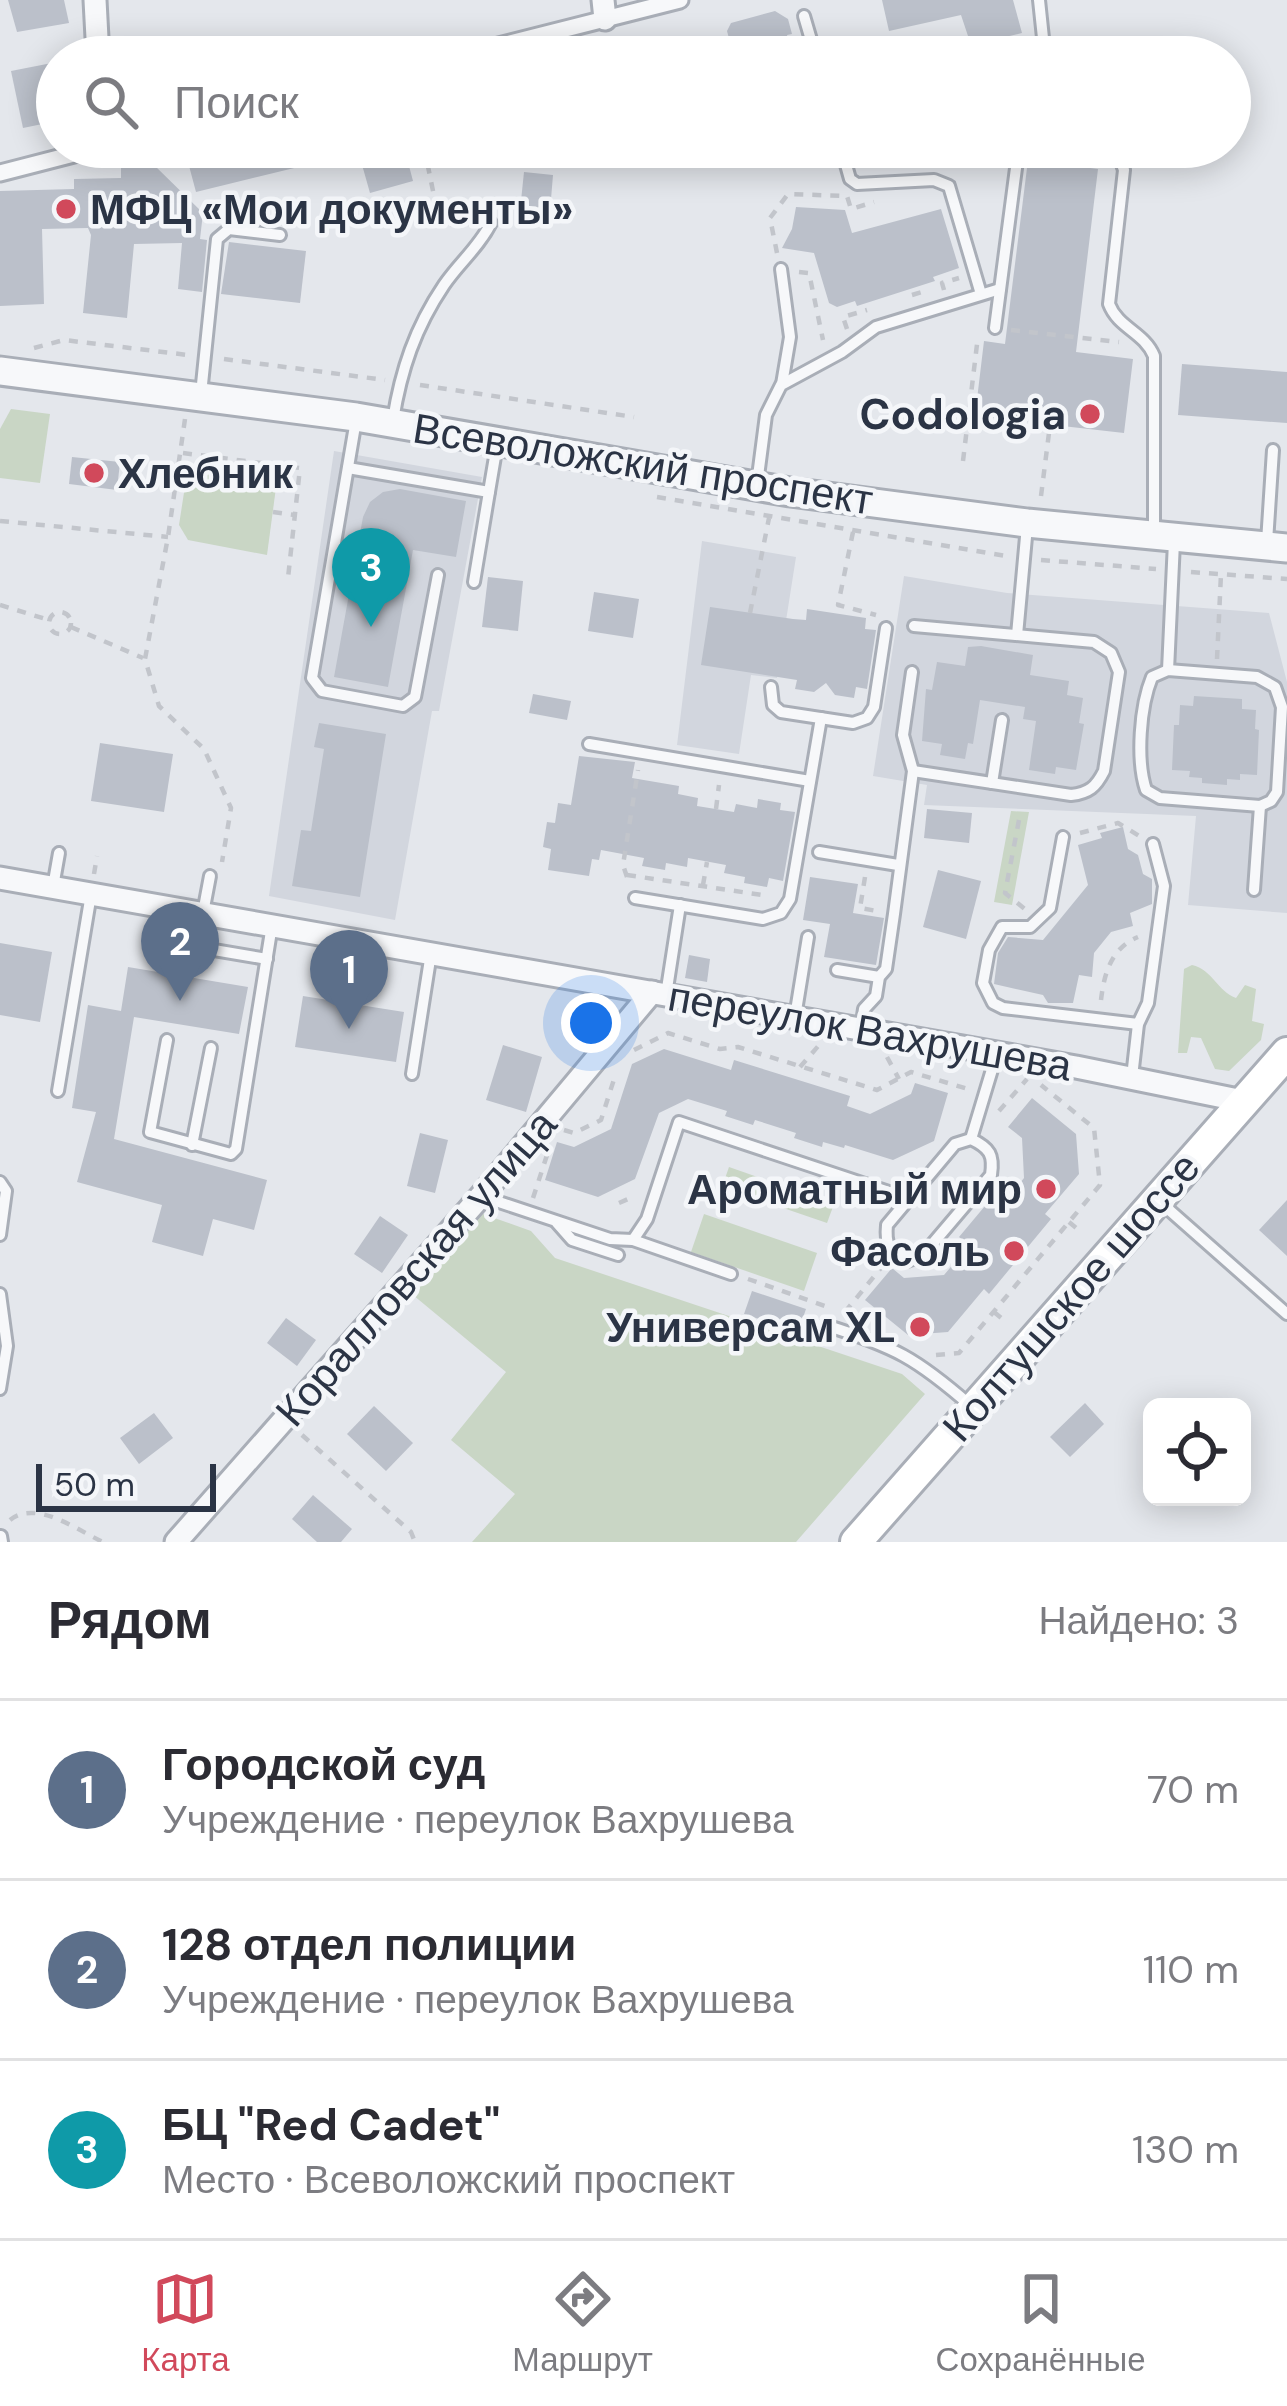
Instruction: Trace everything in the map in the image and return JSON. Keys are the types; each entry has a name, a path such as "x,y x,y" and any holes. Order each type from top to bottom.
{"main road":[{"name":"Колтушское шоссе","path":"856,1542 1287,1053"}],"street":[{"path":"95,0 97,36"},
{"path":"522,36 604,10 680,0"},
{"path":"0,172 36,163"},
{"name":"Всеволожский проспект","path":"0,371 193,408 393,422 756,487 1027,523 1277,547"},
{"name":"переулок Вахрушева","path":"0,878 1132,1077 1243,1101"},
{"name":"Коралловская улица","path":"176,1542 659,993"}],"lane":[{"path":"1039,0 1043,36"},
{"path":"804,16 810,36"},
{"path":"847,168 857,184 934,180 949,186 981,294"},
{"path":"994,328 1016,168"},
{"path":"1123,168 1109,304 1114,319 1148,342 1154,356 1168,670"},
{"path":"393,422 412,340 446,283 482,241 491,223"},
{"path":"193,408 206,356 218,239 229,229 280,235"},
{"path":"756,487 766,415 781,385 790,337 781,269"},
{"path":"781,385 876,327 1000,289"},
{"path":"356,417 312,678 322,691 403,706 415,697 438,575"},
{"path":"474,582 497,441"},
{"path":"1273,450 1277,547"},
{"path":"348,468 489,492"},
{"path":"1017,635 1027,523"},
{"path":"913,771 1071,795 1086,793 1104,771 1119,672 1111,653 1094,642 914,626"},
{"path":"771,687 772,706 781,712 854,723 867,718 874,707 886,628"},
{"path":"1168,670 1257,677 1276,687 1282,707 1276,792 1271,802 1260,806 1160,799 1146,790 1141,774 1147,691 1152,677 1168,670"},
{"path":"861,1029 865,1009 886,968 894,914 913,771 903,735 912,672"},
{"path":"635,898 763,919 781,913 790,899 820,718"},
{"path":"992,783 1002,720"},
{"path":"589,744 810,781"},
{"path":"1254,890 1260,806"},
{"path":"1063,837 1050,908 1030,926 1002,927 989,950 983,982 986,994 1003,1008 1138,1024"},
{"path":"1132,1077 1138,1024 1148,1003 1155,933 1162,916 1164,886 1153,844"},
{"path":"53,887 59,853"},
{"path":"819,853 898,865"},
{"path":"203,913 210,876"},
{"path":"58,1091 91,894"},
{"path":"659,993 680,905"},
{"path":"167,1040 150,1132 225,1154 236,1149 272,925"},
{"path":"795,1017 808,937"},
{"path":"155,940 267,959"},
{"path":"412,1074 431,953"},
{"path":"837,970 879,977"},
{"path":"192,1145 212,1048"},
{"path":"971,1139 998,1053"},
{"path":"633,1240 647,1219 679,1122 910,1198"},
{"path":"971,1139 986,1146 993,1158 991,1175 923,1256 907,1261 893,1254 886,1242 887,1225 910,1198 955,1144 971,1139"},
{"path":"0,1182 6,1191 0,1235"},
{"path":"481,1196 731,1274"},
{"path":"1157,1199 1287,1313"},
{"path":"554,1220 572,1240 618,1256"},
{"path":"0,1294 7,1346 0,1390"},
{"path":"825,1325 910,1357 973,1408"}],"path":[{"path":"428,168 440,224 491,223"},
{"path":"828,359 809,273 781,269 770,218 788,194 847,196 851,209 874,202"},
{"path":"845,324 843,317 861,312"},
{"path":"963,461 979,326 1148,342"},
{"path":"34,348 64,340 206,356 634,417"},
{"path":"177,370 179,354"},
{"path":"193,408 145,659 159,706 204,749 231,808 223,851"},
{"path":"1042,496 1050,424"},
{"path":"181,452 300,469 288,578"},
{"path":"273,512 295,515"},
{"path":"750,613 769,518"},
{"path":"0,521 168,537"},
{"path":"837,613 853,532"},
{"path":"1216,674 1221,574"},
{"path":"838,604 881,616 886,628"},
{"path":"0,605 49,620 56,634 71,628 145,659"},
{"path":"49,620 52,614 64,612 71,628"},
{"path":"635,898 623,865 641,753"},
{"path":"716,809 723,766"},
{"path":"1017,900 1005,893 1019,820"},
{"path":"1063,837 1118,823 1153,844"},
{"path":"868,860 860,908 894,914"},
{"path":"703,886 707,862"},
{"path":"626,874 790,899"},
{"path":"1099,1020 1105,970 1129,940 1155,933"},
{"path":"353,1004 362,956"},
{"path":"632,1051 668,1033 719,1049 738,1047 877,1090 911,1072 1008,1101 996,1115"},
{"path":"800,1066 827,1036"},
{"path":"880,1044 899,1079"},
{"path":"529,1212 553,1139 561,1130 574,1133 601,1120 619,1065"},
{"path":"910,1357 959,1353 1100,1185 1094,1128 1029,1076"},
{"path":"620,1203 635,1196"},
{"path":"1069,1222 1081,1232"},
{"path":"731,1274 845,1312 893,1254"},
{"path":"994,1312 1005,1321"},
{"path":"285,1419 411,1532 416,1542"},
{"path":"18,1514 38,1512 103,1542"}],"shaded area":[{"path":"334,451 482,477 439,711 432,711 395,920 269,896"},
{"path":"702,541 796,557 777,678 751,675 739,754 677,745"},
{"path":"904,576 1007,593 1269,613 1287,682 1287,913 1188,905 1196,816 924,805 927,785 873,776"}],"green space":[{"path":"11,409 50,414 40,483 0,478 0,429"},
{"path":"188,467 277,480 267,555 188,540 179,525"},
{"path":"1011,811 1029,812 1012,905 994,902"},
{"path":"1192,965 1236,998 1245,985 1256,989 1252,1021 1264,1024 1261,1040 1229,1071 1215,1069 1201,1038 1191,1037 1187,1053 1178,1053 1184,969"},
{"path":"729,1167 834,1204 827,1223 722,1187"},
{"path":"483,1214 531,1231 555,1258 902,1374 925,1394 796,1542 472,1542 515,1494 451,1440 506,1372 413,1295"},
{"path":"704,1214 817,1253 804,1291 691,1252"}],"building":[{"path":"8,0 64,0 69,23 17,32"},
{"path":"882,0 1013,0 1022,33 968,36 961,15 889,31"},
{"path":"775,11 788,19 792,34 728,36 731,23"},
{"path":"36,66 36,125 23,128 11,71"},
{"path":"121,168 157,168 203,213 200,239 207,240 202,292 178,289 182,243 134,244 127,318 83,313 88,228 42,229 44,304 0,306 0,191 74,189 74,179 121,178"},
{"path":"190,168 294,168 196,192"},
{"path":"363,168 410,168 413,181 370,193"},
{"path":"1027,168 1098,169 1076,352 1133,359 1124,433 975,416 984,341 1005,344"},
{"path":"524,172 553,175 549,223 519,220"},
{"path":"796,207 845,210 852,233 941,209 959,268 933,277 935,281 857,306 855,301 837,307 829,303 814,253 782,248"},
{"path":"229,242 306,251 300,303 221,294"},
{"path":"1182,364 1287,372 1287,423 1178,415"},
{"name":"Хлебник","path":"72,457 120,462 117,490 69,484"},
{"path":"400,489 466,501 456,557 413,550 388,687 334,677 363,517 370,502 383,492"},
{"path":"488,577 523,581 518,631 482,627"},
{"path":"594,592 639,599 633,638 588,631"},
{"path":"710,607 806,620 807,609 866,618 865,629 876,630 867,689 856,687 854,698 835,695 826,683 814,692 795,689 797,680 701,665"},
{"path":"968,647 1033,655 1030,675 1069,681 1067,695 1083,698 1076,770 1056,767 1055,774 1029,770 1036,721 1023,719 1025,707 980,700 973,744 968,743 965,759 940,755 942,744 922,741 926,689 932,690 937,662 965,666"},
{"path":"533,694 571,701 567,720 529,713"},
{"path":"1194,696 1242,699 1242,709 1256,710 1257,775 1240,774 1240,780 1227,779 1227,785 1202,783 1202,778 1189,777 1190,771 1172,770 1174,725 1179,725 1180,705 1193,706"},
{"path":"319,723 386,734 360,897 292,886 301,830 311,831 324,749 314,747"},
{"path":"100,743 173,754 164,812 91,801"},
{"path":"579,756 635,762 632,778 679,786 678,794 698,798 697,806 734,812 736,804 757,808 758,799 781,803 780,810 795,812 783,881 769,878 767,887 744,883 745,877 724,873 726,865 688,858 687,867 666,863 665,870 642,866 644,858 601,850 599,860 592,859 589,876 548,870 551,849 543,847 547,822 555,823 558,803 571,805"},
{"path":"927,809 972,813 969,843 924,838"},
{"path":"1123,827 1128,849 1138,855 1143,874 1152,879 1152,904 1130,913 1133,926 1111,932 1094,953 1092,977 1079,975 1073,1003 1048,1003 1043,995 994,984 998,953 1008,937 1043,940 1088,885 1078,845"},
{"path":"938,870 981,881 966,939 923,927"},
{"path":"810,877 858,884 853,913 884,918 876,965 824,957 830,924 803,920"},
{"path":"0,943 52,952 40,1022 0,1015"},
{"path":"689,955 710,959 707,982 685,978"},
{"path":"128,967 248,987 239,1034 134,1017 114,1139 267,1180 254,1230 213,1219 203,1256 152,1242 162,1205 77,1182 96,1112 72,1108 88,1005 121,1011"},
{"path":"303,996 404,1012 396,1062 295,1047"},
{"path":"503,1045 542,1057 526,1112 486,1100"},
{"path":"664,1049 731,1070 734,1060 850,1096 847,1106 870,1114 911,1094 915,1083 948,1093 934,1141 893,1160 845,1145 823,1142 822,1147 794,1138 796,1133 755,1120 753,1125 688,1099 659,1113 635,1179 598,1197 545,1180 557,1142 574,1147 611,1129 632,1064"},
{"path":"1032,1098 1076,1134 1079,1174 1045,1214 1051,1219 989,1294 984,1289 948,1332 908,1335 865,1300 892,1268 904,1278 944,1275 961,1255 956,1250 964,1241 959,1237 990,1200 995,1204 1003,1194 1008,1198 1024,1178 1022,1138 1008,1127"},
{"path":"420,1133 448,1140 435,1193 407,1186"},
{"path":"1287,1200 1287,1256 1259,1230"},
{"path":"380,1216 408,1235 382,1273 354,1254"},
{"path":"752,1291 806,1309 798,1332 744,1314"},
{"path":"286,1318 316,1340 297,1366 267,1343"},
{"path":"1085,1403 1104,1424 1070,1457 1050,1437"},
{"path":"374,1406 413,1443 386,1471 347,1434"},
{"path":"154,1413 173,1438 139,1464 120,1438"},
{"path":"313,1495 352,1529 341,1542 317,1542 292,1519"}],"place":[{"name":"МФЦ «Мои документы»","path":"66,209"},
{"name":"Codologia","path":"1090,414"},
{"name":"Хлебник","path":"94,473"},
{"name":"БЦ \"Red Cadet\"","path":"371,627"},
{"name":"128 отдел полиции","path":"180,1001"},
{"name":"Городской суд","path":"349,1029"},
{"name":"Ароматный мир","path":"1046,1189"},
{"name":"Фасоль","path":"1014,1251"},
{"name":"Универсам XL","path":"920,1327"}]}
